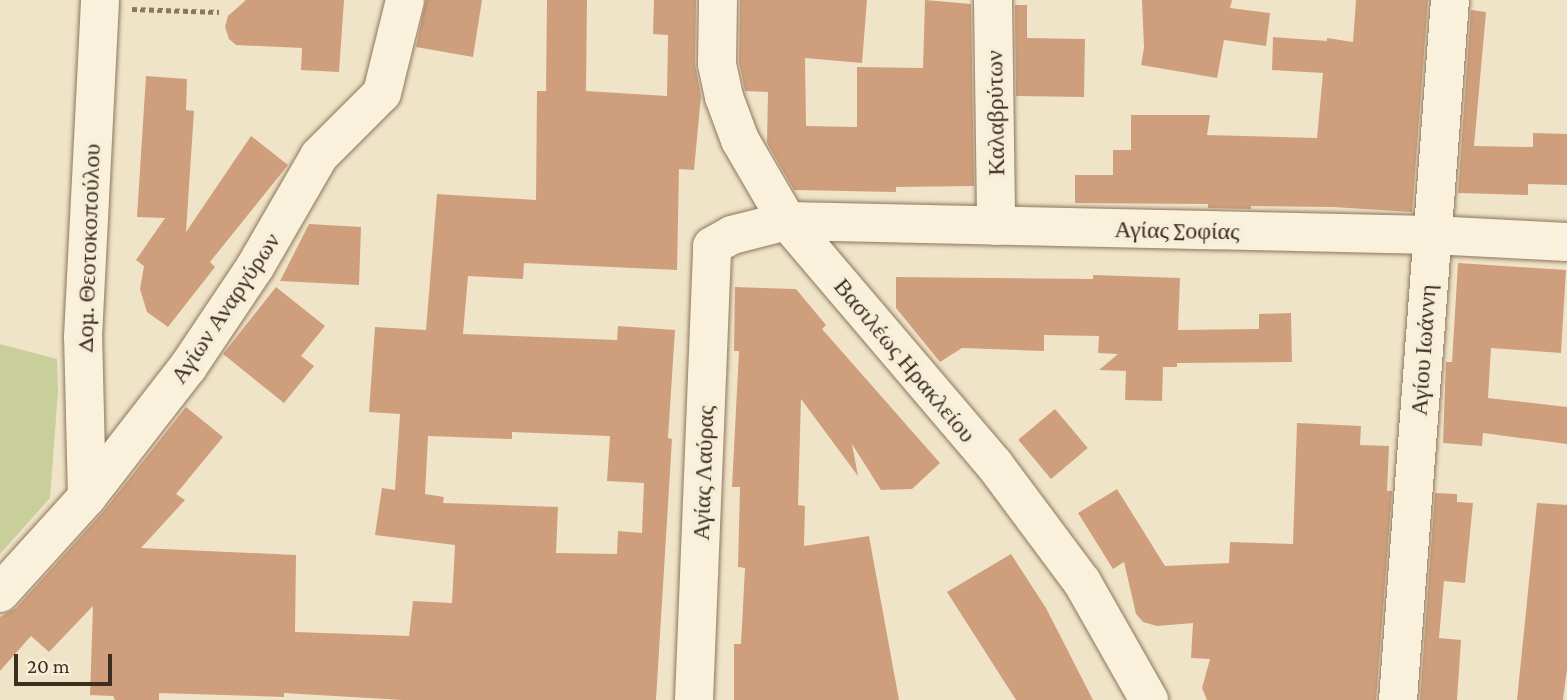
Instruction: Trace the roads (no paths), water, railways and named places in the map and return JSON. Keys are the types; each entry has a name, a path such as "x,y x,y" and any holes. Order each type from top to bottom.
{"street":[{"name":"Δομ. Θεοτοκοπούλου","path":"86,488 83,337 100,0"},
{"name":"Αγίων Αναργύρων","path":"0,593 188,367 255,267 319,156 382,93 405,0"},
{"name":"Βασιλέως Ηρακλείου","path":"718,0 717,64 724,97 740,140 787,221 994,464 1082,582 1149,700"},
{"name":"Καλαβρύτων","path":"993,0 996,226"},
{"name":"Αγίου Ιωάννη","path":"1398,700 1450,0"},
{"name":"Αγίας Σοφίας","path":"712,246 732,235 787,221 1432,235 1567,242"},
{"name":"Αγίας Λαύρας","path":"694,700 712,246"}]}
